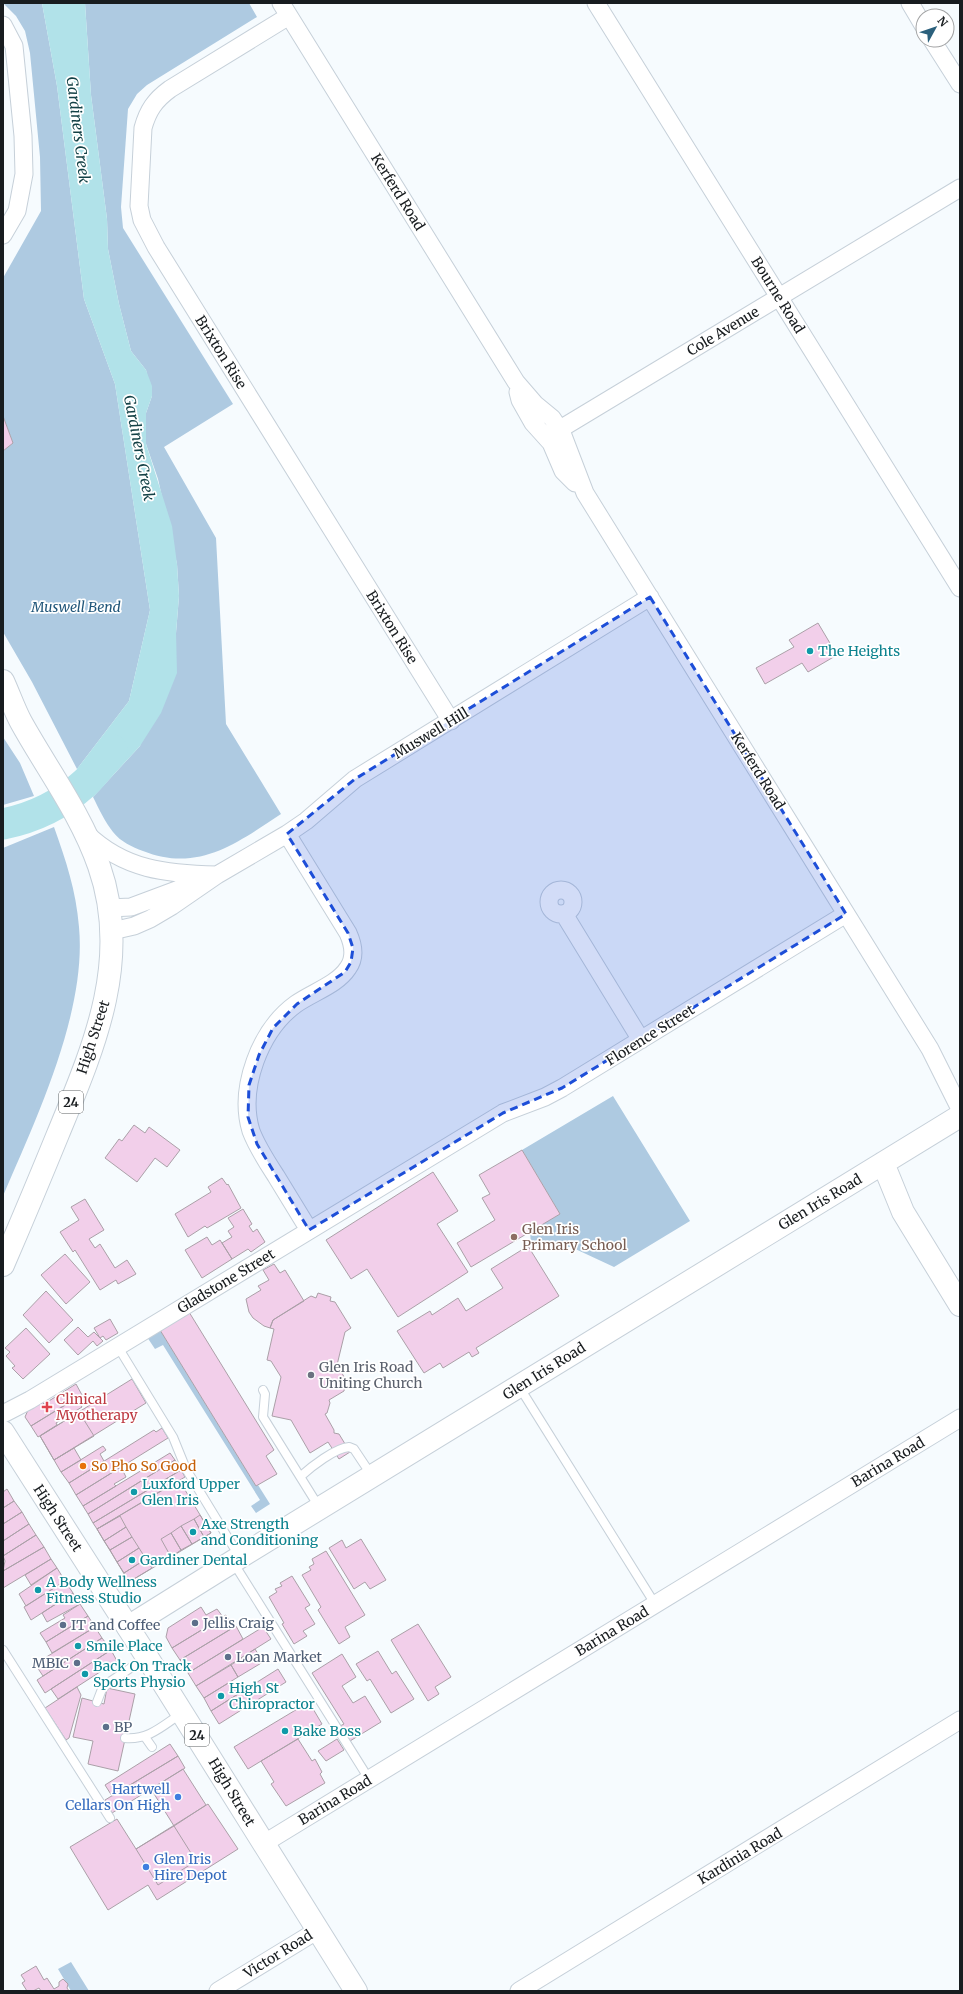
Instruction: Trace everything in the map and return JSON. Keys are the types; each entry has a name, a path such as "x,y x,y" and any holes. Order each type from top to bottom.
{"main road":[{"name":"High Street","path":"3,681 20,720 79,822 99,867 109,908 112,931 111,962 108,987 98,1031 70,1104 3,1265"},
{"name":"High Street","path":"3,699 20,720"},
{"name":"Glen Iris Road","path":"128,1627 236,1559 960,1116"},
{"path":"875,1168 960,1305"},
{"name":"High Street","path":"3,1432 148,1657 356,1991"}],"street":[{"name":"Bourne Road","path":"596,3 960,588"},
{"name":"Kerferd Road","path":"285,10 516,382 525,410 533,423 553,433 585,493 930,1049 960,1109"},
{"name":"Brixton Rise","path":"285,10 170,89 155,101 146,117 143,128 139,206 142,220 156,248 451,721"},
{"path":"3,25 14,46 23,136 24,174 17,211 3,235"},
{"path":"937,48 960,84"},
{"name":"Cole Avenue","path":"553,433 960,188"},
{"name":"Muswell Hill","path":"112,931 134,926 150,919 217,875 287,834 306,821 355,779 650,597"},
{"path":"79,822 95,841 108,850 145,868 166,873 217,875"},
{"path":"287,834 348,933 353,948 351,962 345,972 297,1004 281,1018 273,1028 259,1054 250,1085 248,1117 257,1144 309,1230"},
{"name":"Muswell Hill","path":"109,908 130,907 172,890 217,875"},
{"path":"564,914 641,1040"},
{"name":"Florence Street","path":"448,1146 503,1113 545,1097 562,1088 846,914"},
{"name":"Kerferd Road","path":"930,1049 960,1084"},
{"name":"Gladstone Street","path":"3,1414 118,1347 448,1146"},
{"name":"Barina Road","path":"264,1844 960,1418"},
{"name":"Kardinia Road","path":"519,1991 960,1720"},
{"name":"Victor Road","path":"218,1991 318,1930"}],"lane":[{"path":"118,1347 173,1436 186,1469 236,1559 369,1779"},
{"path":"519,1386 655,1604"},
{"path":"263,1390 265,1394 263,1417 320,1508"},
{"path":"301,1476 313,1466 343,1448 349,1447 354,1449 372,1476"},
{"path":"3,1650 110,1818"},
{"path":"97,1702 102,1689 111,1681 148,1657"},
{"path":"125,1738 140,1739 145,1737 183,1713"},
{"path":"145,1737 152,1746"}],"highlighted area":[{"path":"650,597 846,914 562,1088 503,1113 309,1230 257,1144 248,1117 249,1085 259,1055 273,1028 297,1004 345,972 351,962 353,948 348,933 287,834 355,779"}],"green space":[{"name":"Muswell Bend","path":"3,3 42,3 57,86 84,299 115,384 150,610 129,701 77,769 32,682 3,632 3,451 13,443 3,416 3,278 41,211 40,157 30,53 25,31 16,16"},
{"path":"85,3 249,3 257,17 147,85 137,94 128,109 121,207 123,228 233,404 164,447 216,538 226,724 281,814 233,844 216,852 199,857 182,859 163,857 127,844 116,836 110,828 93,797 140,746 176,633 179,596 177,564 158,479 146,444 146,413 152,396 146,370 131,351 119,304 108,249 107,219 91,95"},
{"path":"3,737 20,763 34,796 3,805"},
{"path":"54,827 70,876 78,913 79,960 75,994 67,1029 44,1099 3,1196 3,848"},
{"path":"613,1096 690,1221 614,1267 571,1247 531,1245 530,1231 560,1214 522,1150"},
{"path":"160,1330 256,1486 258,1485 270,1504 256,1513 251,1506 260,1500 163,1345 155,1349 147,1337"},
{"path":"71,1962 89,1991 71,1991 58,1969"}],"water":[{"path":"42,3 85,3 91,95 107,219 108,249 119,304 131,351 146,370 152,386 152,396 146,413 146,444 172,526 177,564 179,596 176,633 177,673 161,713 140,746 93,797 77,769 129,701 150,610 115,384 84,299 57,86"}],"building":[{"path":"3,416 13,443 3,451"},
{"name":"The Heights","path":"818,623 837,655 808,672 802,663 765,684 756,668 794,647 789,640"},
{"path":"134,1125 145,1133 149,1127 180,1150 167,1167 155,1158 137,1182 105,1158 119,1139 122,1141"},
{"path":"522,1150 560,1214 471,1267 457,1243 495,1220 482,1198 490,1194 479,1175"},
{"path":"433,1172 458,1211 437,1224 468,1272 398,1317 367,1269 351,1279 326,1240"},
{"path":"222,1178 227,1185 228,1184 241,1208 207,1228 205,1226 188,1237 175,1214 211,1192 208,1187"},
{"path":"85,1199 104,1230 89,1239 95,1248 100,1244 115,1268 127,1260 136,1274 118,1284 116,1280 100,1290 75,1250 73,1252 60,1232 79,1220 71,1207"},
{"path":"243,1209 252,1224 249,1226 253,1232 257,1229 265,1242 251,1252 248,1249 232,1259 222,1243 232,1237 228,1231 234,1227 228,1218"},
{"path":"207,1237 212,1245 220,1240 232,1259 202,1278 185,1250"},
{"path":"528,1246 559,1296 476,1348 479,1353 472,1357 469,1352 443,1368 440,1363 424,1373 397,1331 430,1311 432,1315 458,1298 466,1311 503,1288 491,1269"},
{"path":"65,1254 90,1282 66,1304 41,1275"},
{"path":"274,1264 280,1273 285,1270 304,1301 273,1320 270,1328 264,1326 253,1318 249,1312 246,1299 261,1290 258,1286 269,1280 263,1270"},
{"path":"46,1291 73,1320 49,1343 23,1315"},
{"name":"Glen Iris Road Uniting Church","path":"318,1293 331,1297 330,1301 335,1302 351,1328 345,1332 337,1365 346,1380 344,1391 329,1400 330,1403 327,1413 325,1414 334,1430 334,1433 339,1434 350,1452 339,1459 328,1442 310,1453 291,1420 272,1416 281,1377 271,1361 267,1360 274,1329 270,1328 273,1320 311,1296 316,1298"},
{"path":"189,1312 274,1450 266,1456 277,1474 256,1486 160,1330"},
{"path":"110,1319 118,1333 106,1340 103,1336 100,1338 94,1328"},
{"path":"78,1327 88,1337 94,1332 103,1341 97,1346 93,1341 78,1355 64,1340"},
{"path":"26,1328 50,1354 23,1379 12,1368 15,1366 6,1356 10,1352 5,1348"},
{"path":"132,1379 146,1403 54,1460 40,1436"},
{"name":"Clinical Myotherapy","path":"76,1384 82,1395 31,1426 25,1417 28,1410 42,1402 44,1404"},
{"path":"76,1398 82,1407 56,1423 57,1425 38,1437 31,1426"},
{"path":"79,1412 94,1436 54,1460 40,1436"},
{"path":"162,1428 168,1438 76,1495 69,1483 154,1430 156,1432"},
{"name":"So Pho So Good","path":"103,1446 106,1450 100,1454 104,1461 69,1483 61,1472"},
{"path":"74,1448 81,1460 61,1472 54,1460"},
{"path":"170,1453 175,1460 88,1514 83,1506"},
{"name":"Luxford Upper Glen Iris","path":"175,1460 181,1470 93,1523 88,1514"},
{"path":"121,1467 126,1477 114,1484 116,1486 83,1506 76,1495"},
{"path":"181,1470 185,1477 97,1529 93,1523"},
{"path":"179,1480 211,1533 129,1582 97,1529"},
{"path":"7,1489 14,1501 3,1508 3,1492"},
{"path":"14,1501 22,1512 3,1524 3,1508"},
{"path":"22,1512 29,1524 3,1541 3,1524"},
{"path":"200,1515 211,1533 204,1537 194,1519"},
{"path":"120,1516 126,1527 104,1541 97,1529"},
{"name":"Axe Strength and Conditioning","path":"194,1519 204,1537 192,1544 181,1526"},
{"path":"29,1524 36,1535 3,1556 3,1541"},
{"path":"181,1526 192,1544 181,1550 171,1533"},
{"path":"126,1527 132,1537 110,1550 104,1541"},
{"path":"171,1533 181,1550 171,1557 161,1539"},
{"path":"36,1535 44,1547 3,1571 5,1561 3,1556"},
{"path":"132,1537 139,1548 117,1562 110,1550"},
{"path":"361,1539 386,1580 370,1589 365,1582 354,1589 329,1548 342,1540 346,1548"},
{"path":"44,1547 51,1559 3,1588 3,1571"},
{"name":"Gardiner Dental","path":"139,1548 146,1559 124,1573 117,1562"},
{"path":"326,1551 365,1615 345,1627 350,1637 339,1644 318,1610 321,1607 302,1575 311,1570 309,1567 314,1564 312,1559"},
{"path":"51,1559 57,1568 31,1585 25,1575"},
{"path":"146,1559 152,1568 129,1582 124,1573"},
{"name":"A Body Wellness Fitness Studio","path":"57,1568 65,1581 26,1606 19,1594"},
{"path":"292,1576 310,1605 305,1608 315,1624 303,1631 307,1636 294,1644 282,1624 284,1623 269,1597 277,1592 275,1589 282,1586 280,1583"},
{"path":"65,1581 73,1593 31,1620 24,1607"},
{"path":"73,1593 80,1604 47,1622 42,1613"},
{"name":"IT and Coffee","path":"80,1604 88,1616 46,1642 40,1633 65,1618 63,1615"},
{"name":"Jellis Craig","path":"201,1607 206,1615 217,1609 223,1617 172,1648 166,1637 168,1628"},
{"path":"226,1615 234,1627 180,1660 172,1648"},
{"path":"88,1616 95,1627 52,1653 46,1642"},
{"path":"418,1624 451,1677 435,1687 439,1694 428,1701 391,1640"},
{"path":"236,1626 243,1639 188,1673 180,1660"},
{"name":"Smile Place","path":"95,1627 102,1638 43,1676 35,1664"},
{"name":"Loan Market","path":"263,1627 271,1639 196,1686 188,1673"},
{"name":"MBIC","path":"102,1638 111,1650 45,1693 37,1680"},
{"path":"255,1649 263,1662 238,1677 231,1665"},
{"name":"Back On Track Sports Physio","path":"111,1650 117,1661 58,1699 51,1689"},
{"path":"378,1651 392,1674 396,1671 414,1699 391,1713 370,1679 367,1681 356,1664"},
{"path":"342,1654 356,1677 342,1686 353,1703 365,1696 381,1722 350,1741 340,1726 344,1724 312,1673"},
{"path":"231,1665 238,1677 204,1698 196,1686"},
{"path":"278,1669 286,1682 219,1724 211,1711"},
{"name":"High St Chiropractor","path":"230,1682 238,1694 211,1711 204,1698"},
{"path":"77,1687 81,1695 69,1738 66,1740 45,1708"},
{"path":"107,1688 135,1694 118,1771 88,1764 93,1741 73,1737 82,1698 104,1704"},
{"name":"Bake Boss","path":"309,1702 322,1724 248,1769 234,1747"},
{"path":"298,1739 312,1761 315,1759 322,1772 320,1774 325,1783 286,1806 271,1784 274,1782 261,1761"},
{"path":"337,1739 344,1750 326,1761 318,1751"},
{"path":"170,1744 178,1756 112,1796 105,1785"},
{"path":"178,1756 185,1768 112,1813 105,1800"},
{"name":"Hartwell Cellars On High","path":"183,1769 206,1805 174,1826 151,1789"},
{"name":"Glen Iris Hire Depot","path":"208,1804 238,1849 157,1900 148,1885 108,1910 70,1847 117,1819 136,1849"},
{"path":"174,1826 196,1861 158,1885 136,1849"},
{"path":"36,1966 44,1980 47,1978 54,1989 59,1986 59,1982 63,1979 68,1984 67,1988 69,1991 41,1991 39,1988 33,1991 27,1991 22,1983 25,1981 21,1975"}],"waterway":[{"name":"Gardiners Creek","path":"3,824 36,814 57,804 76,791 89,779 112,750"}],"place":[{"name":"The Heights","path":"810,651"},
{"name":"Glen Iris Primary School","path":"514,1237"},
{"name":"Glen Iris Road Uniting Church","path":"311,1375"},
{"name":"Clinical Myotherapy","path":"47,1407"},
{"name":"So Pho So Good","path":"83,1466"},
{"name":"Luxford Upper Glen Iris","path":"134,1492"},
{"name":"Axe Strength and Conditioning","path":"193,1532"},
{"name":"Gardiner Dental","path":"132,1560"},
{"name":"A Body Wellness Fitness Studio","path":"38,1590"},
{"name":"Jellis Craig","path":"195,1623"},
{"name":"IT and Coffee","path":"63,1625"},
{"name":"Smile Place","path":"78,1646"},
{"name":"Loan Market","path":"228,1657"},
{"name":"MBIC","path":"77,1663"},
{"name":"Back On Track Sports Physio","path":"85,1674"},
{"name":"High St Chiropractor","path":"221,1696"},
{"name":"BP","path":"106,1727"},
{"name":"Bake Boss","path":"285,1731"},
{"name":"Hartwell Cellars On High","path":"178,1797"},
{"name":"Glen Iris Hire Depot","path":"146,1867"}]}
